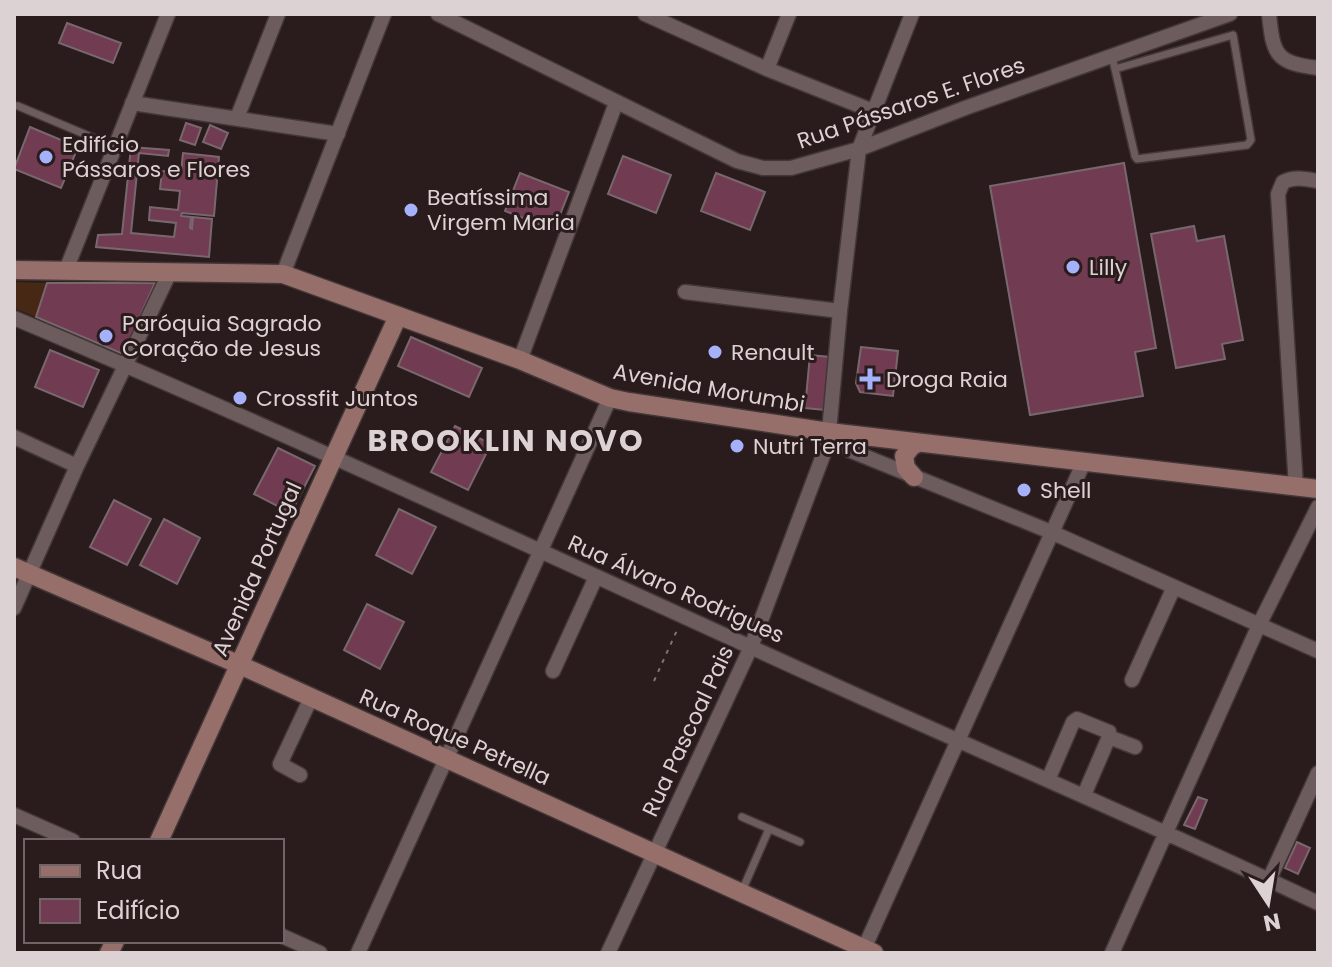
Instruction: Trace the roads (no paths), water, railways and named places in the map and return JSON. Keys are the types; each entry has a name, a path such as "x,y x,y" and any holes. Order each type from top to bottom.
{"street":[{"path":"66,270 168,14"},
{"path":"237,118 278,14"},
{"path":"283,274 384,14"},
{"name":"Rua Pássaros E. Flores","path":"438,14 737,161 763,168 791,168 859,149 1113,63 1230,14"},
{"path":"645,14 767,69 873,111"},
{"path":"767,69 789,14"},
{"name":"Rua Pascoal Pais","path":"608,953 751,647 824,453 829,432 859,149 912,14"},
{"path":"1269,14 1271,42 1279,57 1296,65 1318,68"},
{"path":"132,103 338,134"},
{"path":"520,360 616,103"},
{"path":"1296,487 1278,194 1283,182 1288,179 1318,181"},
{"name":"Avenida Morumbi","path":"14,270 283,274 520,360 610,398 829,432 1318,489"},
{"path":"14,608 22,571 77,466 170,272"},
{"path":"685,292 840,311"},
{"name":"Avenida Portugal","path":"160,839 398,316"},
{"name":"Rua Álvaro Rodrigues","path":"14,318 126,365 1318,903"},
{"path":"358,953 610,398"},
{"path":"829,432 849,450 1051,532 1318,651"},
{"path":"14,437 77,466"},
{"path":"914,477 906,468 904,456 918,443"},
{"path":"867,951 957,741 1083,464"},
{"path":"1112,953 1259,625 1318,507"},
{"name":"Rua Roque Petrella","path":"22,571 240,665 867,951"},
{"path":"553,671 596,577"},
{"path":"1132,680 1174,587"},
{"path":"300,775 280,764 311,698"},
{"path":"1048,780 1075,720 1080,719 1109,732 1084,795"},
{"path":"1109,737 1135,747"},
{"path":"1269,880 1318,773"},
{"path":"14,815 68,839"},
{"path":"284,937 320,953"}],"lane":[{"path":"1233,35 1251,140 1247,145 1137,159 1113,63 1233,35"},
{"path":"18,106 115,147"},
{"path":"742,817 800,842"},
{"path":"742,893 769,829"}],"place":[{"name":"Edifício Pássaros e Flores","path":"46,157"},
{"name":"Beatíssima Virgem Maria","path":"411,210"},
{"name":"Lilly","path":"1073,267"},
{"name":"Paróquia Sagrado Coração de Jesus","path":"106,336"},
{"name":"Renault","path":"715,352"},
{"name":"Droga Raia","path":"870,379"},
{"name":"Crossfit Juntos","path":"240,398"},
{"name":"Nutri Terra","path":"737,446"},
{"name":"Shell","path":"1024,490"}],"district":[{"name":"BROOKLIN NOVO","path":"506,440"}]}
